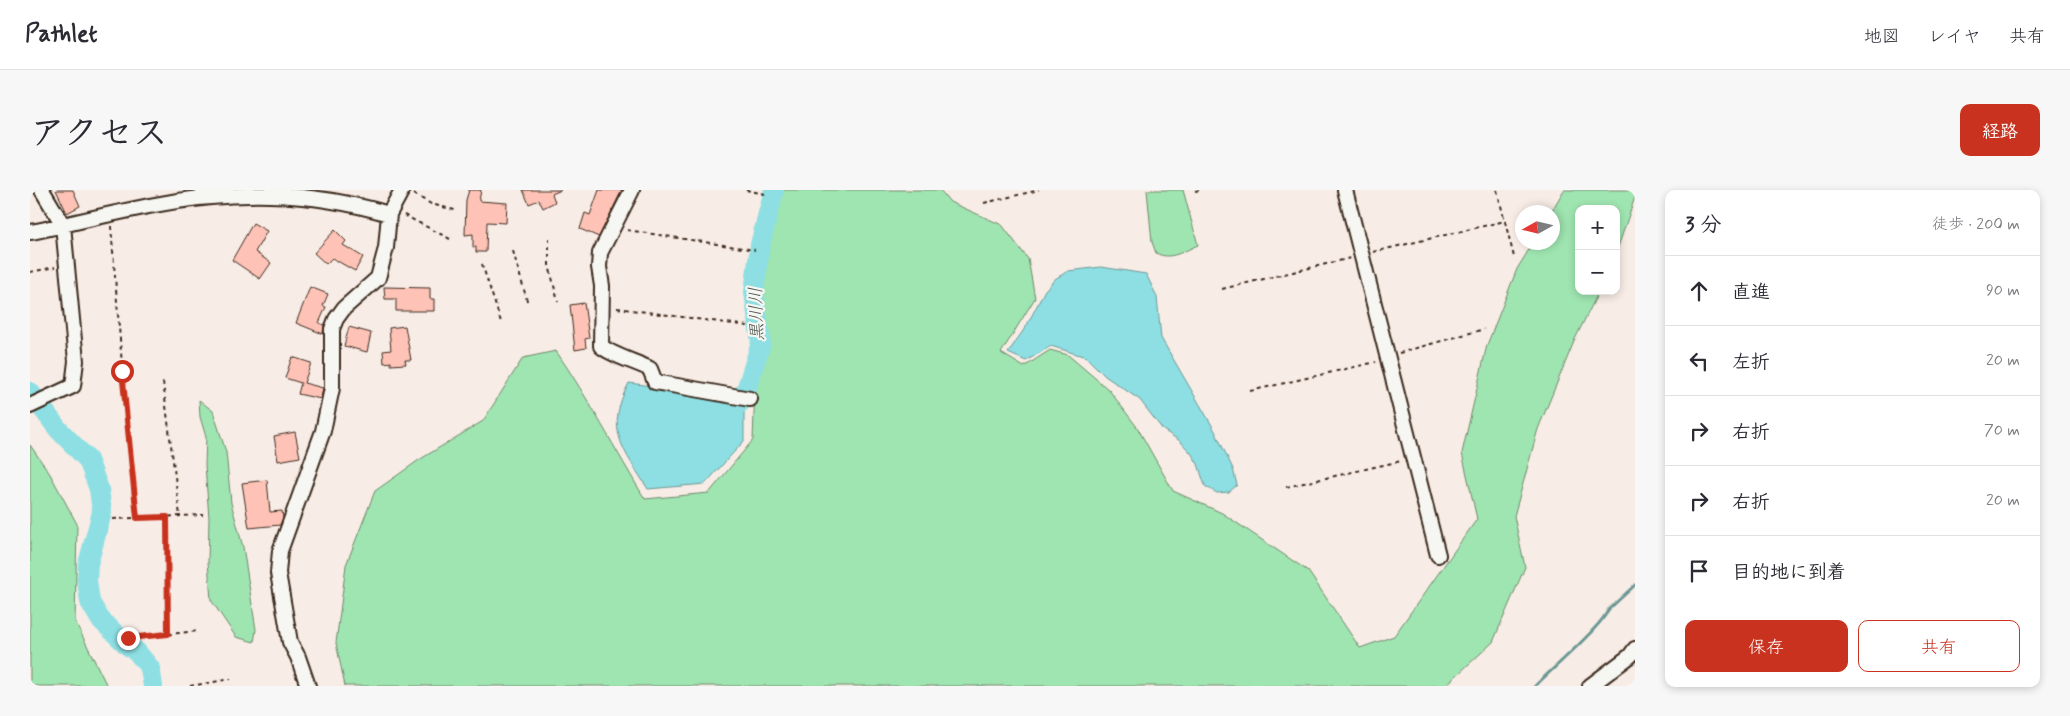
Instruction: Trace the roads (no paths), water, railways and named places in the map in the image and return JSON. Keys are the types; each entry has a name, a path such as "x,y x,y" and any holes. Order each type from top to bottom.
{"street":[{"path":"30,406 73,386 76,361 63,225 42,190"},
{"path":"308,686 298,657 290,642 278,574 280,551 323,431 332,388 332,330 336,319 344,308 378,278 402,190"},
{"path":"632,190 600,253 599,267 602,286 601,346 608,352 650,369 655,382 750,399"},
{"path":"1345,190 1438,555"},
{"path":"30,232 209,194 248,192 310,194 396,214"},
{"path":"1590,686 1630,656 1635,649"}],"water":[{"path":"1101,267 1146,274 1157,297 1161,338 1214,429 1233,469 1237,485 1229,492 1217,493 1205,486 1198,464 1180,441 1163,430 1140,400 1105,376 1086,357 1051,346 1026,361 1008,353 1027,325 1045,290 1055,279 1068,271"},
{"path":"629,383 744,398 744,441 705,484 648,489 624,450 617,427 622,399"}],"waterway":[{"name":"黒川川","path":"730,411 743,400 761,343 754,292 760,245 774,190"},
{"path":"30,392 58,429 88,460 99,489 102,512 88,564 87,580 90,602 100,619 137,652 150,668 153,686"},
{"path":"1535,686 1596,627 1608,610 1635,585"}]}
